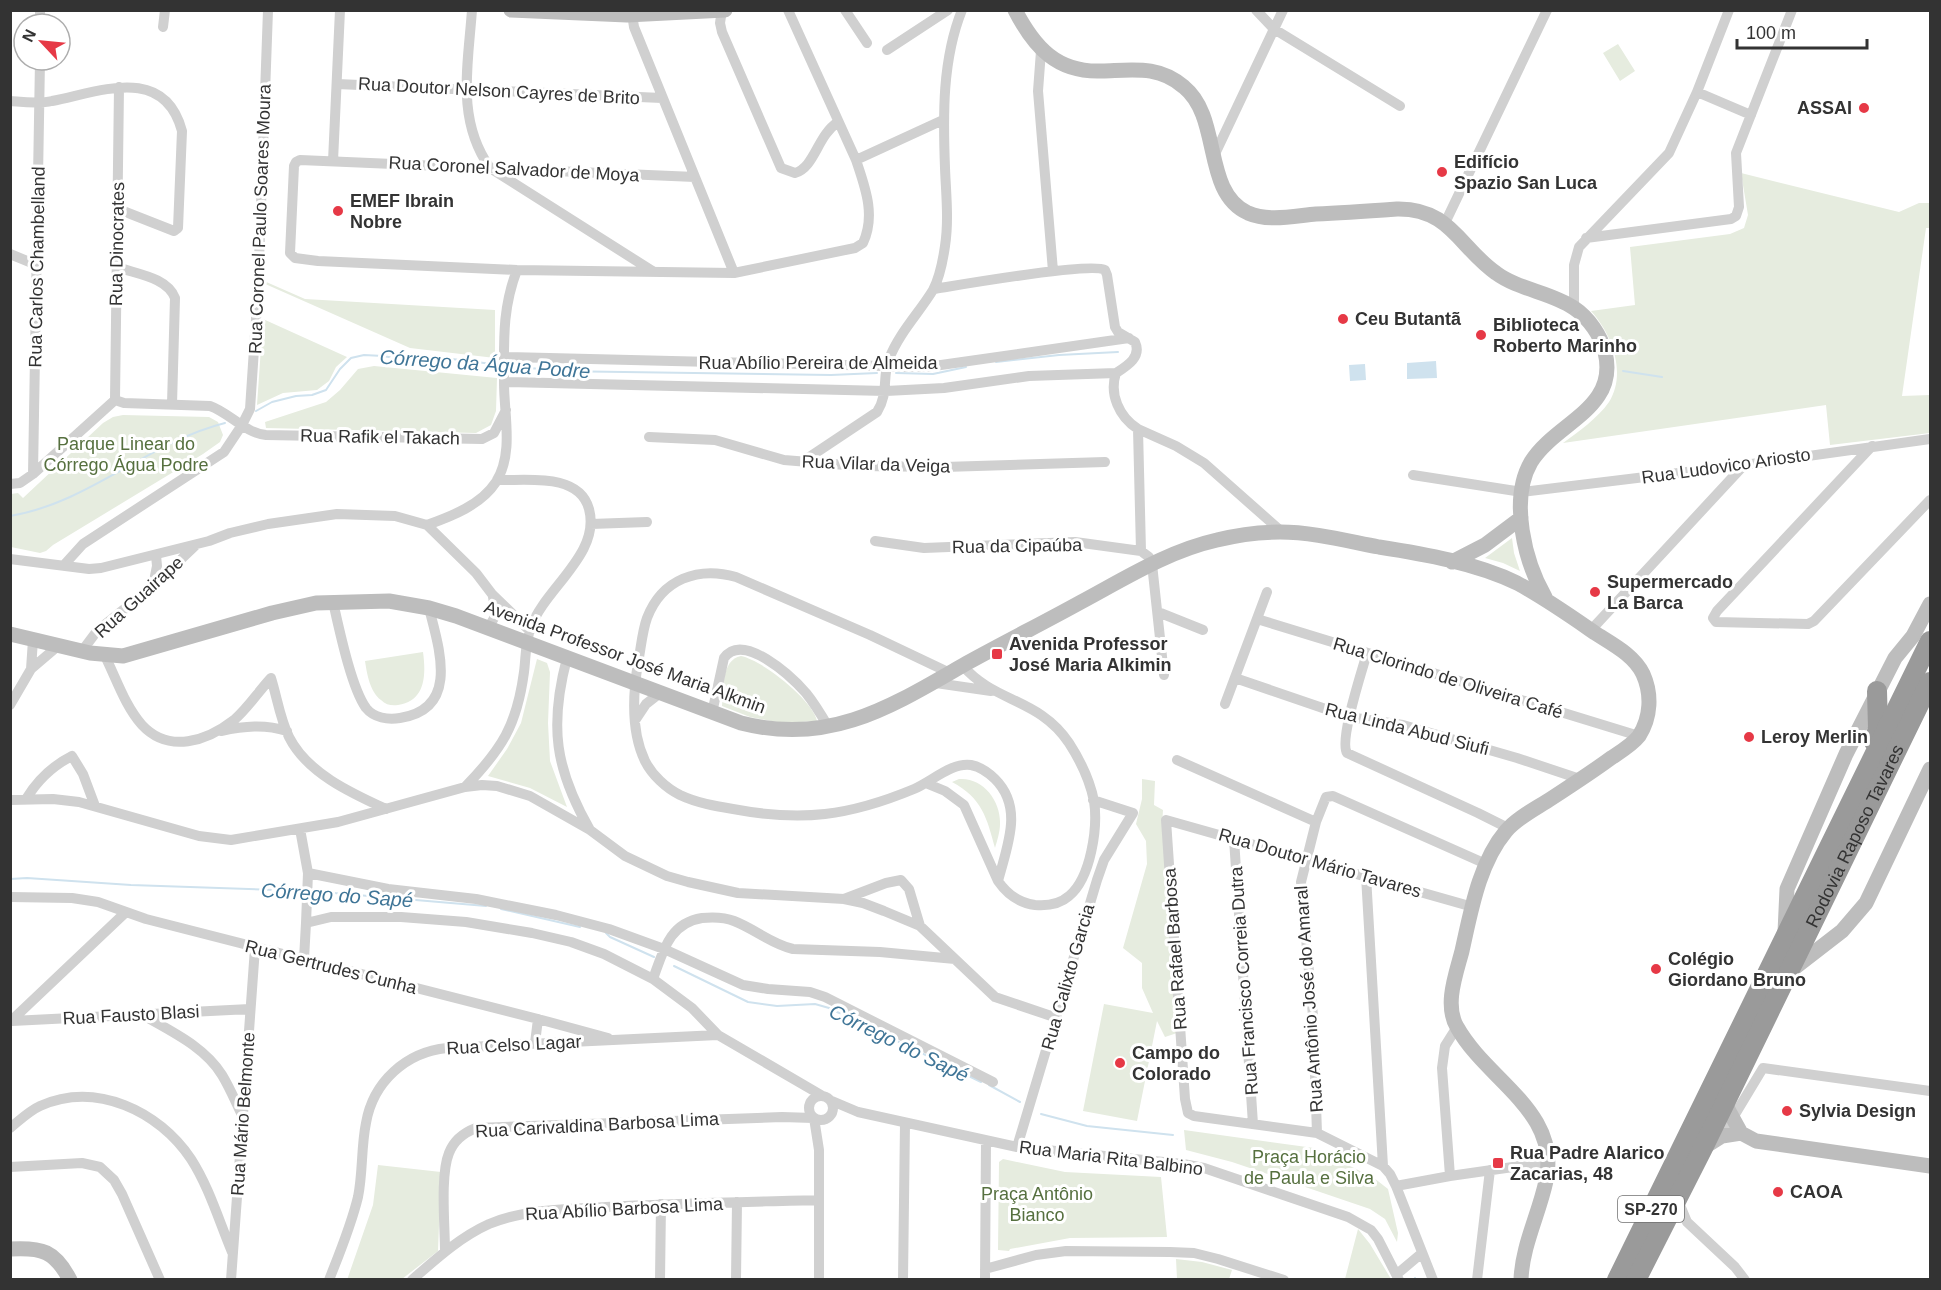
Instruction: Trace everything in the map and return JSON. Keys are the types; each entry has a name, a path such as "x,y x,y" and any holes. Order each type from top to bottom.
{"highway":[{"name":"Rodovia Raposo Tavares","path":"1617,1280 1930,641"},
{"name":"Rodovia Raposo Tavares","path":"1636,1280 1703,1148 1728,1111 1786,974 1930,682"},
{"path":"1862,783 1878,728 1877,691"}],"street":[{"path":"163,27 165,10"},
{"name":"Rua Coronel Paulo Soares Moura","path":"64,565 83,544 211,462 228,447 249,409 253,375 268,10"},
{"path":"333,162 340,10"},
{"path":"472,10 466,90 471,129 478,152 490,168 656,273"},
{"path":"511,10 624,13 723,11 720,23 722,32 781,168 795,173 805,168 824,134 838,122"},
{"path":"427,525 447,518 475,503 497,480 506,451 505,309 518,270 734,273 848,250 861,245 866,238 869,204 856,160 788,10"},
{"path":"845,10 867,43"},
{"path":"887,50 948,10"},
{"path":"802,462 871,417 882,405 886,391 887,365 903,331 934,289 943,259 948,221 943,120 952,43 962,10"},
{"path":"1015,10 1026,32 1041,51 1072,67 1085,70 1149,69 1162,73 1186,88 1207,125 1222,184 1228,197 1246,212 1268,218 1413,208 1425,211 1445,223 1493,272 1575,309 1600,338 1606,358 1606,380 1596,400 1537,455 1527,473 1522,492 1521,519 1528,559 1545,597"},
{"path":"1256,10 1274,28 1400,106"},
{"path":"1214,156 1283,10"},
{"path":"1445,223 1546,10"},
{"path":"1575,309 1575,255 1586,238 1669,153 1697,92 1729,10"},
{"path":"1586,238 1731,219 1736,216 1739,207 1735,158 1791,10"},
{"path":"624,13 634,27 734,273"},
{"path":"1041,51 1038,91 1053,272"},
{"name":"Rua Carlos Chambelland","path":"33,474 40,72"},
{"name":"Rua Doutor Nelson Cayres de Brito","path":"337,84 662,98"},
{"path":"10,100 50,102 119,87 142,88 166,101 179,122 182,139 177,230 174,231 118,210"},
{"name":"Rua Dinocrates","path":"115,400 119,87"},
{"path":"1697,92 1751,115"},
{"path":"856,160 943,120"},
{"name":"Rua Coronel Salvador de Moya","path":"518,270 318,261 292,257 290,250 295,163 300,160 695,177"},
{"path":"10,254 37,265"},
{"path":"117,267 163,283 172,291 175,298 172,404"},
{"path":"934,289 1053,272 1103,268 1107,275 1115,327 1118,332 1130,338 1137,345 1137,354 1129,364 1116,373 1113,385 1117,405 1126,419 1138,429 1176,446 1204,464 1282,532"},
{"name":"Rua Abílio Pereira de Almeida","path":"505,360 913,367 1130,338"},
{"name":"Rua Abílio Pereira de Almeida","path":"505,379 886,391 936,389 1029,376 1116,373"},
{"path":"10,484 20,483 33,474 115,400"},
{"name":"Rua Rafik el Takach","path":"115,400 124,403 210,406 223,411 255,433 266,435 482,439 494,433 506,410"},
{"path":"1138,429 1141,551 1149,557 1152,564 1164,675"},
{"name":"Rua Vilar da Veiga","path":"649,437 715,440 770,457 858,466 944,467 1105,462"},
{"name":"Rua Ludovico Ariosto","path":"1413,475 1522,492 1744,465 1930,439"},
{"path":"1872,446 1717,610 1713,618 1718,623 1808,624 1814,621 1930,500"},
{"path":"1591,630 1744,465"},
{"path":"465,787 482,769 510,729 520,696 528,636 538,613 588,543 591,524 587,503 582,494 569,484 497,480"},
{"path":"10,559 89,569 101,568 268,524 337,514 395,516 427,525 476,573 528,636"},
{"path":"1452,562 1485,546 1521,519"},
{"path":"591,524 646,522"},
{"name":"Avenida Professor José Maria Alkmin","path":"10,634 105,656 121,656 316,603 389,601 429,608 488,628 528,636 567,658 712,713 763,729 796,731 829,728 874,712 936,682 1152,564 1216,540 1282,532 1391,556 1452,562 1487,569 1545,597 1624,652 1636,663 1644,675 1649,691 1648,713 1639,736"},
{"name":"Rua da Cipaúba","path":"875,541 924,548 1075,542 1141,551"},
{"name":"Rua Guairape","path":"82,651 98,632 153,586 198,544"},
{"path":"1472,566 1476,550"},
{"path":"153,586 157,566 156,555"},
{"path":"994,692 971,675 719,572 692,575 671,585 654,604 644,630 636,684 635,719 642,753 653,774 670,789 694,801 782,817 825,816 884,802 928,784 949,770 970,765 989,773 1005,791 1012,810 1012,824 998,881"},
{"path":"1225,704 1267,592"},
{"path":"488,628 496,615 492,594"},
{"path":"333,602 347,659 364,705 374,715 392,719 409,716 424,709 431,703 440,686 441,662 429,608"},
{"path":"1785,937 1787,890 1790,882 1846,754 1877,691 1895,658 1913,636 1930,603"},
{"path":"1158,612 1203,630"},
{"name":"Rua Clorindo de Oliveira Café","path":"1257,619 1639,736"},
{"path":"31,669 33,640"},
{"path":"10,705 31,669 58,646"},
{"path":"712,713 724,658 730,652 744,650 765,659 794,680 818,709 829,728"},
{"path":"1366,653 1349,717 1344,745 1347,753 1508,828"},
{"path":"105,656 120,688 142,725 158,737 178,742 192,742 218,732 249,726 273,726 287,730"},
{"path":"120,688 121,656"},
{"path":"567,658 558,694 559,752 574,800 590,830"},
{"path":"218,732 236,718 271,678 287,730 303,759 342,786 386,809"},
{"name":"Rua Linda Abud Siufi","path":"1235,678 1349,717 1403,725 1580,779"},
{"path":"928,784 945,791 964,805 998,881 1008,894 1026,904 1046,905 1068,898 1080,880 1092,848 1095,826 1094,800 1082,767 1068,741 1050,721 1030,707 994,692 936,682"},
{"path":"635,719 646,704 660,693"},
{"path":"1521,1280 1522,1265 1546,1181 1547,1145 1539,1124 1486,1066 1453,1020 1454,981 1486,864 1508,828 1639,736"},
{"path":"26,799 43,777 59,762 72,756 83,774 95,806"},
{"path":"1178,760 1316,822"},
{"path":"1786,974 1842,931 1866,903 1930,769"},
{"path":"10,800 53,799 79,802 214,839 231,840 300,830 465,787 497,786 545,803 590,830 625,856 667,876 738,893 844,899 873,907 920,926 995,997 1057,1018"},
{"name":"Rua Antônio José do Amaral","path":"1317,1133 1312,1016 1301,882 1305,859 1326,797 1334,796 1486,864"},
{"name":"Rua Calixto Garcia","path":"1017,1147 1104,860 1133,813 1094,800"},
{"name":"Rua Doutor Mário Tavares","path":"1166,820 1473,907"},
{"name":"Rua Rafael Barbosa","path":"1166,820 1185,1099 1188,1113 1194,1116 1253,1124"},
{"path":"300,830 308,877 304,959"},
{"name":"Rua Francisco Correia Dutra","path":"1234,839 1253,1124"},
{"path":"1366,876 1383,1166"},
{"path":"308,877 388,890 476,899 556,915 609,929 664,949 743,985 810,992 825,997 993,1082"},
{"path":"844,899 886,883 902,880 907,885 920,926"},
{"name":"Rua Gertrudes Cunha","path":"13,900 72,898 98,902 255,948 538,1018 608,1038"},
{"path":"11,1021 126,912"},
{"path":"306,923 331,917 401,917 466,922 571,942 604,954 653,979 692,1008 718,1035 827,1097 819,1111 819,1280"},
{"path":"653,979 664,949 674,932 686,922 709,917 735,921 783,947 793,949 880,952 955,959"},
{"name":"Rua Mário Belmonte","path":"231,1280 255,948"},
{"name":"Rua Fausto Blasi","path":"11,1021 250,1008"},
{"path":"141,1014 206,1054 222,1074 243,1117"},
{"path":"535,1043 538,1018"},
{"path":"1450,1176 1442,1068 1445,1046 1457,1027"},
{"name":"Rua Celso Lagar","path":"329,1280 347,1234 358,1195 369,1110 387,1078 410,1059 435,1049 577,1042 608,1038 718,1035"},
{"path":"1722,1136 1728,1111 1763,1068 1930,1090"},
{"path":"787,1076 819,1111"},
{"path":"10,1128 26,1114 40,1106 58,1100 80,1097 117,1102 143,1113 161,1125 193,1162 233,1255"},
{"name":"Rua Maria Rita Balbino","path":"819,1111 858,1112 1017,1147 1204,1168 1348,1217 1364,1225 1378,1239 1398,1277"},
{"name":"Rua Carivaldina Barbosa Lima","path":"445,1252 446,1162 454,1142 467,1131 476,1128 782,1117 819,1111"},
{"path":"1728,1111 1741,1133"},
{"path":"903,1280 905,1123"},
{"path":"1253,1124 1317,1133 1383,1166 1396,1186 1433,1280"},
{"path":"1703,1148 1722,1136 1741,1133 1756,1141 1771,1144 1930,1166"},
{"path":"986,1140 985,1274 1036,1255 1066,1251 1170,1252 1194,1253 1218,1258 1284,1280"},
{"path":"1396,1186 1548,1162"},
{"path":"10,1167 82,1163 100,1167 114,1180 122,1194 160,1280"},
{"path":"1477,1280 1490,1170"},
{"path":"1677,1197 1687,1222 1735,1267 1745,1280"},
{"name":"Rua Abílio Barbosa Lima","path":"412,1280 445,1252 476,1231 512,1216 537,1212 661,1204 819,1200"},
{"path":"736,1280 737,1202"},
{"path":"660,1280 661,1204"},
{"path":"1663,1228 1687,1222"},
{"path":"10,1249 39,1249 49,1253 62,1264 70,1280"},
{"path":"1398,1277 1422,1253"}],"green space":[{"path":"1618,44 1635,71 1620,81 1603,53"},
{"path":"1741,173 1899,212 1919,203 1930,203 1930,228 1926,228 1902,396 1930,395 1930,433 1830,445 1826,405 1563,443 1599,414 1609,402 1614,391 1617,379 1615,354 1599,320 1591,311 1635,305 1630,247 1730,234 1744,228 1748,215"},
{"path":"264,281 305,299 495,310 495,358 410,348 263,283"},
{"path":"263,319 347,357 336,367 329,381 317,390 283,393 257,405"},
{"path":"374,366 497,378 496,411 491,425 476,433 266,428 265,422 326,402 358,369"},
{"name":"Parque Linear do Córrego Água Podre","path":"123,415 209,417 218,422 223,435 220,442 203,454 46,551 40,553 11,547 11,494 18,493 23,498 103,423 113,417"},
{"path":"1512,538 1514,553 1520,571 1485,558"},
{"path":"423,652 424,677 419,692 414,698 398,705 389,705 377,697 370,682 365,661"},
{"path":"741,656 761,665 797,692 813,712 817,721 782,723 750,717 722,706 727,669 730,663"},
{"path":"537,659 547,663 550,672 548,723 550,761 567,807 530,788 488,776 507,749 521,723"},
{"path":"968,779 983,786 994,799 1000,815 995,848 986,818 977,802 952,782"},
{"path":"1142,779 1155,781 1154,805 1163,810 1162,825 1177,1033 1165,1037 1157,1021 1137,1121 1083,1111 1104,1004 1153,1013 1142,988 1142,963 1123,948 1147,864 1146,841 1136,824 1142,799"},
{"name":"Praça Horácio de Paula e Silva","path":"1184,1130 1314,1148 1374,1178 1388,1189 1398,1233 1397,1242 1385,1219 1370,1209 1232,1162 1186,1150"},
{"name":"Praça Antônio Bianco","path":"1003,1159 1065,1172 1161,1177 1167,1237 1070,1238 1009,1251 998,1250 999,1162"},
{"path":"378,1165 441,1172 438,1251 402,1279 347,1280 373,1205"},
{"path":"1358,1229 1370,1244 1391,1279 1345,1279"},
{"path":"1176,1259 1202,1262 1232,1270 1229,1279 1177,1279"}],"water":[{"path":"1436,361 1437,378 1407,379 1407,363"},
{"path":"1365,364 1366,380 1350,381 1349,365"}],"waterway":[{"name":"Córrego da Água Podre","path":"996,362 1059,355 1118,352"},
{"name":"Córrego da Água Podre","path":"256,411 272,402 312,395 326,390 340,369 351,358 364,355 400,359 420,355 500,365"},
{"name":"Córrego da Água Podre","path":"508,365 554,371 831,375 877,373"},
{"name":"Córrego da Água Podre","path":"896,373 933,374 966,367"},
{"name":"Córrego da Água Podre","path":"1623,371 1662,377"},
{"name":"Córrego da Água Podre","path":"10,516 66,499 170,444 225,423"},
{"name":"Córrego do Sapé","path":"10,879 304,891"},
{"name":"Córrego do Sapé","path":"310,891 486,906"},
{"name":"Córrego do Sapé","path":"501,909 580,927"},
{"name":"Córrego do Sapé","path":"606,933 654,957"},
{"name":"Córrego do Sapé","path":"674,966 748,1002 777,1006 815,1004 829,1008 981,1082"},
{"name":"Córrego do Sapé","path":"989,1085 1020,1102"},
{"name":"Córrego do Sapé","path":"1041,1114 1087,1126 1173,1135"}],"place":[{"name":"ASSAI","path":"1864,108"},
{"name":"Edifício Spazio San Luca","path":"1442,172"},
{"name":"EMEF Ibrain Nobre","path":"338,211"},
{"name":"Ceu Butantã","path":"1343,319"},
{"name":"Biblioteca Roberto Marinho","path":"1481,335"},
{"name":"Supermercado La Barca","path":"1595,592"},
{"name":"Avenida Professor José Maria Alkimin","path":"997,654"},
{"name":"Leroy Merlin","path":"1749,737"},
{"name":"Colégio Giordano Bruno","path":"1656,969"},
{"name":"Campo do Colorado","path":"1120,1063"},
{"name":"Sylvia Design","path":"1787,1111"},
{"name":"Rua Padre Alarico Zacarias, 48","path":"1498,1163"},
{"name":"CAOA","path":"1778,1192"}]}
